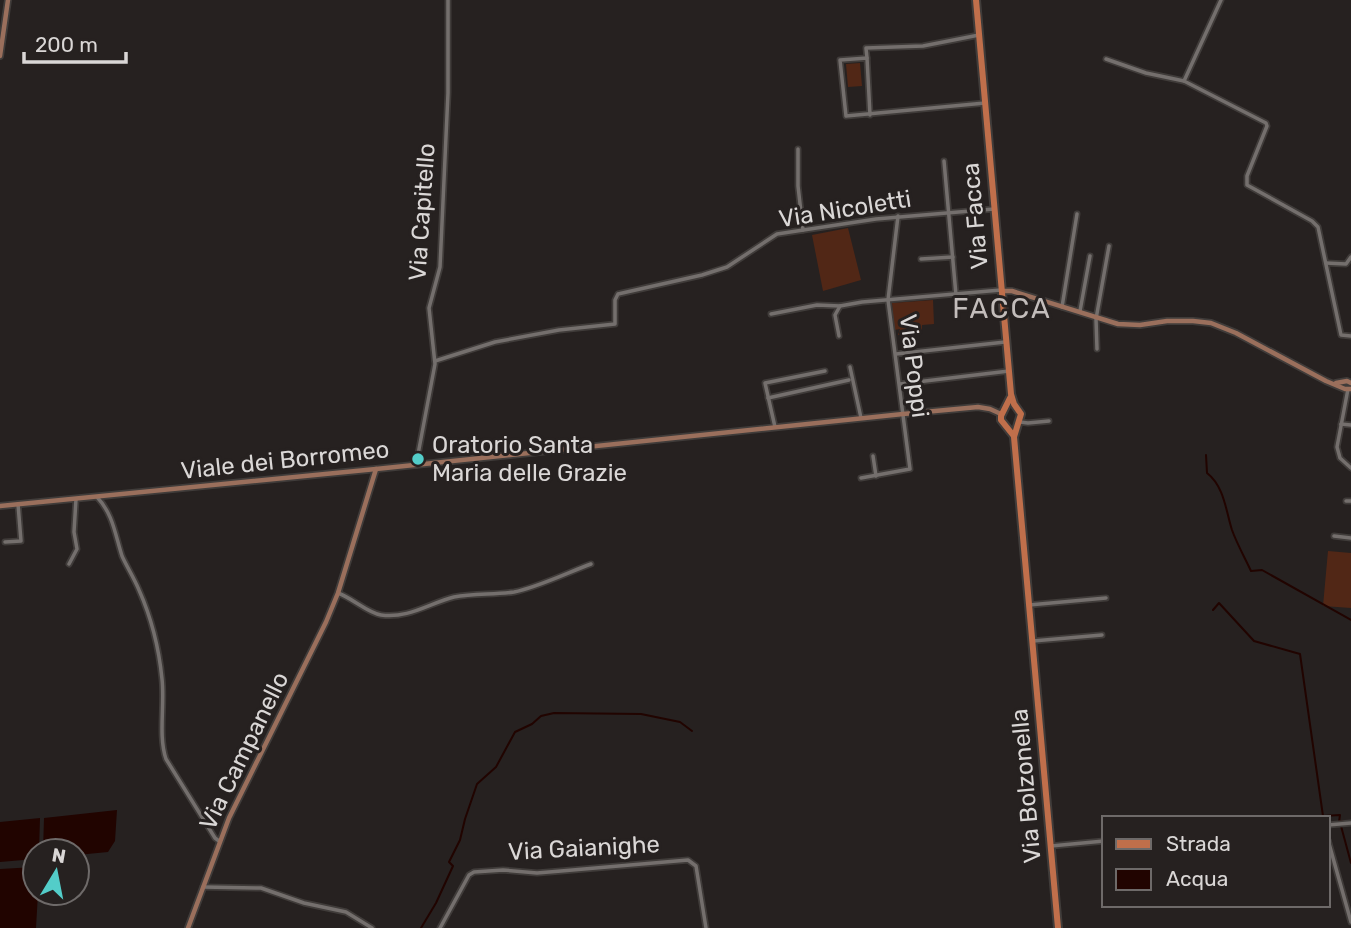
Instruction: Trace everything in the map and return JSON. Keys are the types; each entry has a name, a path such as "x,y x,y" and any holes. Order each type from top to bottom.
{"main road":[{"path":"0,57 8,0"},
{"name":"Via Facca","path":"976,0 1001,293 1011,394 1016,408"},
{"path":"1001,293 1017,294 1118,324 1140,325 1167,321 1211,323 1335,383 1348,385"},
{"name":"Via Facca","path":"1004,411 1011,394"},
{"path":"775,427 978,407 1004,411 1016,408"},
{"name":"Via Bolzonella","path":"1016,408 1021,414 1014,437 1058,928"},
{"name":"Via Bolzonella","path":"1004,411 1002,420 1014,437"},
{"path":"1007,426 1018,423"},
{"name":"Viale dei Borromeo","path":"0,506 775,427"},
{"name":"Via Campanello","path":"188,928 219,841 338,593 376,469"}],"street":[{"name":"Via Capitello","path":"416,465 435,362 429,308 440,267 448,93 448,0"},
{"path":"1184,81 1221,0"},
{"path":"870,115 866,48 923,46 979,34"},
{"path":"867,58 840,60 845,114 848,117 985,103"},
{"path":"1106,59 1146,73 1184,81 1266,122 1267,126 1247,176 1247,185 1312,221 1318,227 1341,335 1351,336"},
{"path":"799,149 798,186 803,230"},
{"path":"944,161 956,295"},
{"name":"Via Nicoletti","path":"435,362 495,342 559,330 615,324 615,300 618,294 727,267 771,237 898,216 994,208"},
{"path":"1062,307 1077,214"},
{"name":"Via Poppi","path":"861,478 910,469 888,300 898,216"},
{"path":"1097,349 1096,319 1109,246"},
{"path":"1080,313 1090,256"},
{"path":"921,259 953,257"},
{"path":"1326,263 1346,264 1351,257"},
{"path":"771,314 817,305 840,306 888,300 1001,293"},
{"path":"839,336 835,315 840,306"},
{"path":"896,354 1006,342"},
{"path":"850,367 861,418"},
{"path":"775,427 765,383 825,371"},
{"path":"900,384 1009,371"},
{"path":"768,398 849,380"},
{"path":"1348,385 1337,447 1340,458 1351,468"},
{"path":"1018,423 1049,421"},
{"path":"1341,424 1351,425"},
{"path":"873,456 876,476"},
{"path":"97,497 111,517 153,633 162,676 162,748 166,760 219,841"},
{"path":"69,564 77,549 74,532 76,499"},
{"path":"5,542 21,541 19,504"},
{"path":"1334,536 1351,538"},
{"path":"338,593 353,598 372,612 399,615 414,613 456,597 515,592 591,564"},
{"path":"1029,605 1106,598"},
{"path":"1033,641 1102,635"},
{"path":"1330,825 1351,823"},
{"path":"1051,846 1102,841"},
{"path":"1330,847 1351,922"},
{"name":"Via Gaianighe","path":"440,928 465,881 474,872 549,872 688,860 696,866 706,928"},
{"path":"203,887 261,888 304,903 346,912 372,928"}],"shaded area":[{"path":"860,63 862,86 848,87 846,64"},
{"path":"848,228 861,280 823,291 812,235"},
{"path":"933,300 934,324 922,325 922,332 898,335 900,329 894,330 892,303"},
{"path":"1328,551 1351,553 1351,608 1323,606"}],"water":[{"path":"117,810 115,841 108,852 91,854 91,837 43,837 44,818"},
{"path":"40,818 39,837 21,837 21,860 0,862 0,822"},
{"path":"21,868 21,907 37,907 36,928 0,928 0,869"}],"waterway":[{"path":"1206,455 1207,473 1221,492 1232,530 1251,571 1262,570 1351,620"},
{"path":"1213,610 1219,603 1254,641 1300,654 1323,816 1340,815 1339,822"},
{"path":"421,928 453,866 449,862 460,840 477,784 496,767 515,732 541,716 554,713 641,714 680,722 692,731"},
{"path":"1340,821 1351,821"},
{"path":"1341,826 1351,863"}],"place":[{"name":"Oratorio Santa Maria delle Grazie","path":"418,459"}],"district":[{"name":"FACCA","path":"1002,308"}]}
